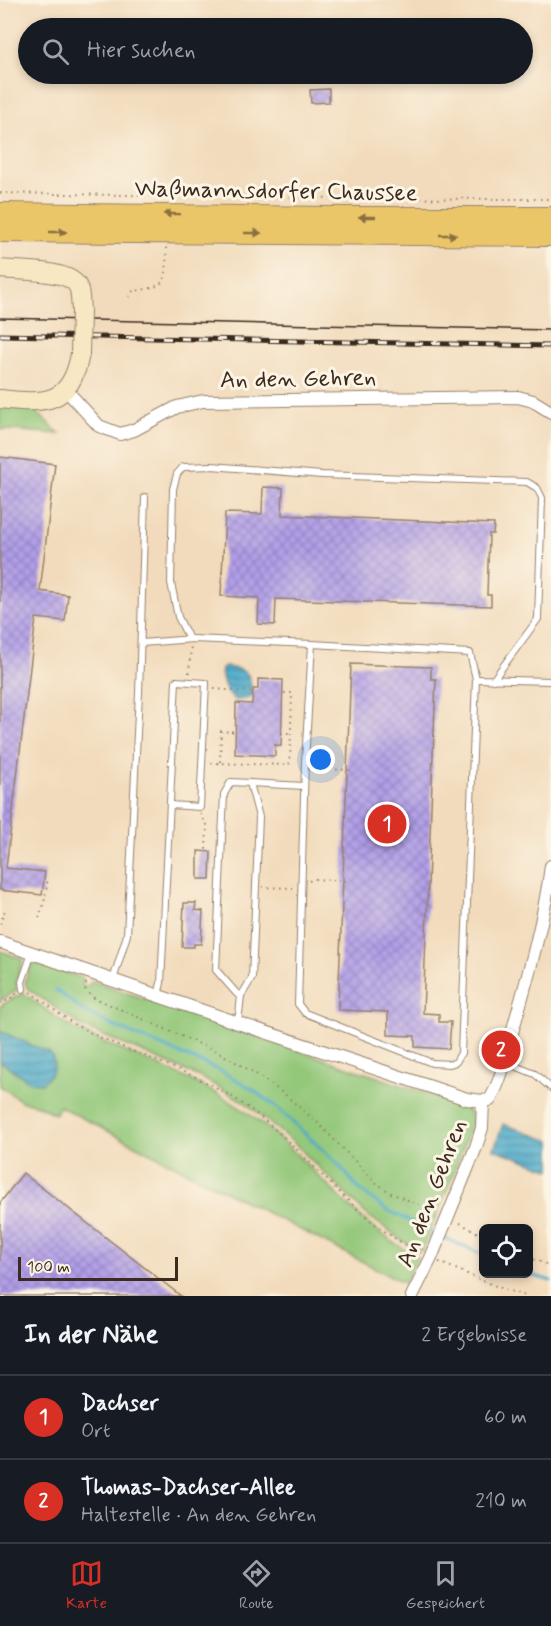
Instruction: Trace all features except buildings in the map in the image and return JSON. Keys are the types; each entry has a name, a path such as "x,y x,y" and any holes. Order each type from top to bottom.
{"main road":[{"name":"Waßmannsdorfer Chaussee","path":"0,213 551,217"},
{"name":"Waßmannsdorfer Chaussee","path":"0,232 551,236"}],"street":[{"path":"0,269 57,274 72,279 79,287 81,311 80,354 76,372 66,390 54,399 26,402 0,399"},
{"name":"An den Gehren","path":"66,390 99,426 120,434 134,430 177,407 203,401 518,397 533,401 551,412"},
{"name":"An den Gehren","path":"412,1296 446,1222 476,1147 482,1128 483,1101 490,1100 492,1097 504,1062 531,965 551,866"},
{"path":"0,942 467,1099 483,1101"}],"lane":[{"path":"190,639 178,617 171,583 174,489 177,474 183,467 212,466 322,474 527,482 537,488 542,498 538,620 493,680"},
{"path":"113,980 127,935 141,643 145,497"},
{"path":"141,643 190,639 312,644 470,653 476,680 461,1053 456,1062 432,1063 305,1013 298,1004 304,786 312,644"},
{"path":"476,680 551,681"},
{"path":"158,996 161,983 176,681 206,683 200,807 170,805"},
{"path":"241,996 216,970 224,794 231,782 304,786"},
{"path":"238,1023 241,996 252,978 259,817 250,783"},
{"path":"23,989 22,982 32,953"},
{"path":"504,1062 535,1074 551,1088"}],"path":[{"path":"0,193 334,199 551,199"},
{"path":"129,297 133,291 153,289 164,281 167,272 165,233"},
{"path":"189,682 190,639"},
{"path":"215,689 253,692"},
{"path":"202,763 287,765 290,763 292,693 282,693"},
{"path":"220,764 221,731 235,730"},
{"path":"281,733 291,733"},
{"path":"290,754 318,768 351,770"},
{"path":"195,806 207,825 206,852"},
{"path":"39,918 44,904 48,877"},
{"path":"0,924 6,907"},
{"path":"86,984 85,989 92,997 218,1052 253,1072 283,1093 318,1123 375,1182 391,1193 423,1207"},
{"path":"0,1003 9,1000 23,989 83,1029 191,1075 242,1103 292,1144 371,1221 411,1248"},
{"path":"460,1223 479,1234"},
{"path":"533,1259 551,1266"},
{"path":"445,1264 498,1287 526,1296"}],"green space":[{"path":"0,405 32,408 60,434 0,429"},
{"path":"0,951 23,959 16,982 17,990 0,1001"},
{"path":"32,962 83,978 82,984 88,987 92,981 463,1106 470,1113 473,1124 422,1251 403,1241 366,1214 294,1143 243,1101 202,1078 81,1026 27,988 25,981"},
{"path":"25,994 74,1028 190,1080 252,1116 294,1151 373,1227 418,1257 404,1283 59,1106 55,1114 32,1103 23,1102 0,1086 0,1006"}],"water":[{"path":"225,667 243,671 249,677 251,695 246,699 235,700 229,694 221,670"},
{"path":"0,1031 50,1053 54,1061 53,1069 42,1083 30,1082 0,1061"},
{"path":"503,1124 551,1141 551,1170 494,1149"}],"waterway":[{"path":"56,990 82,1010 111,1025 219,1070 249,1087 275,1106 338,1164 359,1189 385,1209 438,1235"},
{"path":"444,1238 479,1253"},
{"path":"533,1276 551,1281"}],"tram line":[{"path":"0,318 551,330"}],"railway":[{"path":"0,335 551,346"}],"place":[{"name":"Dachser","path":"387,824"},
{"name":"Thomas-Dachser-Allee","path":"501,1050"}]}
